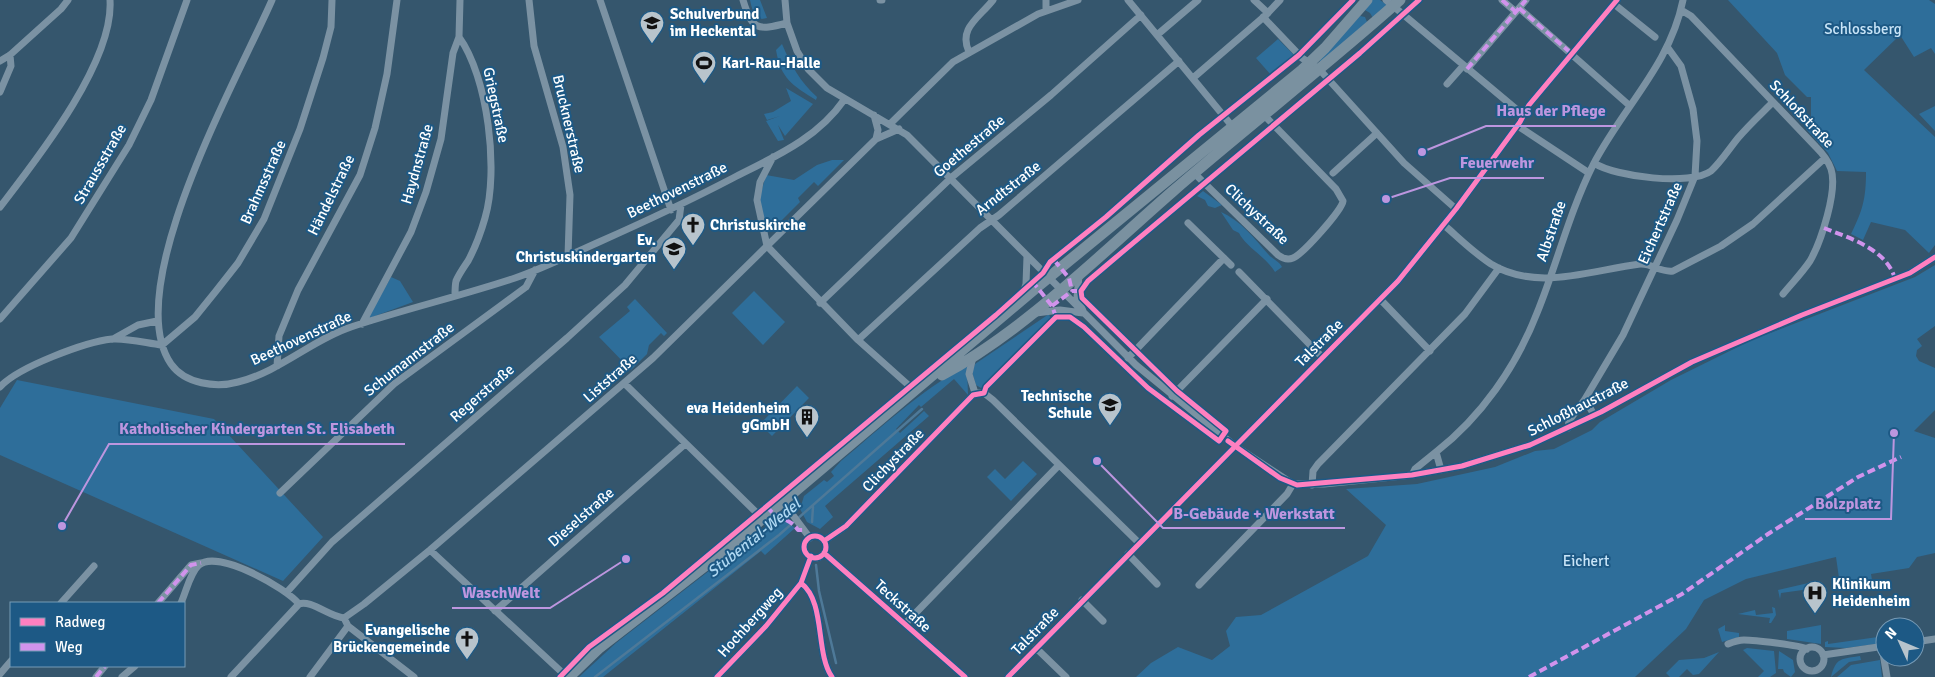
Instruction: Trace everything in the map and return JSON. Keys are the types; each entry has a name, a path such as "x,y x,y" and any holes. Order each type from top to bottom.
{"main road":[{"path":"919,388 974,355 1029,315 1080,274 1194,173 1264,115 1315,66 1367,0"},
{"path":"568,677 598,649 687,581 784,502 1020,301 1232,126 1369,28 1393,2"},
{"path":"1357,11 1368,15 1369,28"}],"street":[{"path":"0,61 10,55 61,9 68,0"},
{"path":"0,207 46,148 76,98 100,50 109,24 110,0"},
{"name":"Straussstraße","path":"0,320 70,238 125,152 151,100 187,0"},
{"name":"Beethovenstraße","path":"272,0 202,152 183,202 161,276 157,321 162,345 170,363 177,371 198,382 214,385 238,382 277,366 349,328 535,270 671,210 794,146 823,126 844,100"},
{"name":"Brahmsstraße","path":"162,345 195,317 238,263 264,220 300,130 320,67 331,27 332,0"},
{"name":"Händelstraße","path":"277,366 279,336 298,290 360,174 372,137 387,74 398,0"},
{"name":"Haydnstraße","path":"362,324 411,232 426,192 441,139 453,53 459,37 460,0"},
{"name":"Brucknerstraße","path":"529,0 534,46 563,147 570,195 568,256"},
{"path":"600,0 671,210"},
{"path":"743,0 750,22 757,28 769,28 787,23"},
{"path":"784,0 787,23 798,51 808,69 827,88 844,100 899,129 952,177 1048,278 1128,358 1235,446 1293,484 1275,507 1199,585"},
{"path":"969,52 964,41 966,32 993,0"},
{"path":"1046,0 1046,10"},
{"path":"890,124 950,64 1046,10 1078,0"},
{"path":"1128,0 1232,126"},
{"path":"1157,34 1198,0"},
{"path":"1254,0 1299,55 1315,66 1426,184 1456,209"},
{"path":"1193,78 1266,15 1280,0"},
{"path":"1502,0 1518,10 1572,54 1630,106"},
{"path":"1448,84 1526,0"},
{"path":"1681,10 1684,0"},
{"path":"1393,2 1465,67 1522,114"},
{"path":"1616,2 1655,38"},
{"name":"Talstraße","path":"1008,677 1380,299 1444,225 1518,126 1522,114 1616,2"},
{"name":"Albstraße","path":"1412,476 1415,469 1474,416 1508,370 1532,325 1573,208 1589,173 1668,48 1681,10"},
{"name":"Schloßstraße","path":"1681,10 1691,16 1773,102 1825,158 1832,170 1824,228 1808,265 1783,294"},
{"name":"Goethestraße","path":"820,303 952,177 1051,95 1141,15"},
{"name":"Griegstraße","path":"455,296 456,281 469,260 485,218 492,183 492,143 475,67 468,49 459,37"},
{"name":"Eichertstraße","path":"1568,428 1569,421 1618,345 1695,176 1697,141 1693,109 1681,66 1675,55 1668,48"},
{"path":"0,92 11,66 10,55"},
{"name":"Arndtstraße","path":"858,340 976,231 993,220 1179,61"},
{"path":"1594,163 1605,169 1637,177 1695,176 1712,170 1773,102"},
{"path":"874,115 878,130 876,139"},
{"name":"Clichystraße","path":"1194,173 1278,255 1286,258 1296,256 1338,212 1342,205 1342,197 1264,115"},
{"path":"1518,126 1589,173"},
{"name":"Liststraße","path":"344,618 430,550 624,384 876,139 899,129"},
{"path":"1333,173 1377,133"},
{"path":"773,157 760,182 757,200 767,246 820,303 858,340 919,388"},
{"path":"1444,225 1498,268 1521,276 1549,278 1642,264 1665,271 1677,269 1739,234 1766,213 1825,158"},
{"name":"Regerstraße","path":"287,592 332,542 567,338 624,285 679,220 681,205"},
{"path":"1188,223 1231,266"},
{"path":"1020,301 1026,284 1027,256"},
{"path":"1128,358 1224,258"},
{"name":"Schloßhaustraße","path":"1293,484 1312,485 1412,476 1510,452 1568,428 1692,362 1802,315 1910,273 1935,258"},
{"path":"1312,485 1313,471 1318,464 1475,303 1498,268"},
{"name":"Schumannstraße","path":"280,493 394,384 526,286 535,270"},
{"path":"1238,272 1267,299 1322,357"},
{"path":"1080,274 1077,284 1077,297 1084,314"},
{"path":"1172,396 1267,299"},
{"path":"1380,299 1430,351"},
{"path":"1029,315 1054,310 1084,314"},
{"path":"0,387 12,378 60,352 112,339 138,325 157,321"},
{"path":"112,339 162,345"},
{"path":"974,355 969,374 976,393 986,394 1139,543"},
{"path":"624,384 763,519"},
{"name":"Clichystraße","path":"824,541 850,522 976,393"},
{"path":"1584,399 1594,415"},
{"name":"Dieselstraße","path":"495,610 685,444"},
{"path":"1436,452 1442,470"},
{"path":"905,624 1059,465"},
{"path":"784,502 810,538"},
{"path":"818,536 824,541 826,548 824,553 818,557 811,556 806,552 805,546 810,538 818,536"},
{"path":"430,550 568,677"},
{"name":"Teckstraße","path":"824,553 965,677"},
{"path":"1128,554 1157,584"},
{"name":"Hochbergweg","path":"717,677 766,626 801,583 811,556"},
{"path":"159,602 191,565 217,560 231,563 287,592 299,604"},
{"path":"181,602 194,572 201,563"},
{"path":"62,602 94,566"},
{"path":"801,583 810,594 826,665 832,677"},
{"path":"1082,600 1103,621"},
{"path":"231,677 299,604 309,603 337,617 344,618 348,626 414,677"},
{"path":"310,677 348,626"},
{"path":"1728,644 1743,640 1784,646 1798,645 1807,649 1816,648 1823,655"},
{"path":"1784,646 1801,656"},
{"path":"1823,655 1875,647"},
{"name":"Talstraße","path":"1036,648 1066,677"},
{"path":"1807,649 1801,656 1802,667 1812,671 1822,666 1823,655"},
{"path":"0,674 10,662"},
{"path":"96,677 104,667"},
{"path":"122,677 134,667"}],"green space":[{"path":"750,0 760,0 767,18 762,19 755,14"},
{"path":"1372,0 1380,0 1387,5 1373,18 1365,10"},
{"name":"Schlossberg","path":"1728,0 1929,0 1935,4 1935,54 1931,48 1914,57 1900,35 1864,70 1935,137 1935,245 1929,253 1905,230 1871,222 1863,240 1851,234 1863,204 1866,172 1837,171 1828,153 1806,129 1811,117 1811,97 1807,97 1785,75 1777,53"},
{"path":"1360,16 1365,17 1367,22 1320,63 1320,59"},
{"path":"1278,39 1294,55 1271,75 1256,58"},
{"path":"782,44 796,73 817,97 816,100 800,90 785,75 778,60 776,50"},
{"path":"786,88 813,104 785,136 778,125 784,140 778,141 766,121 780,116 767,120 764,114 773,112 791,101"},
{"path":"1935,106 1935,131 1919,114"},
{"path":"832,160 844,160 818,186 814,182 798,198 800,202 772,230 766,229 759,200 766,175 794,180 817,165"},
{"path":"1203,191 1222,205 1215,208 1208,206 1205,200 1197,196"},
{"path":"1221,212 1241,225 1282,267 1275,272 1239,233 1233,230"},
{"name":"Eichert","path":"1935,265 1935,326 1917,339 1922,346 1917,350 1916,356 1919,361 1935,368 1935,410 1914,431 1935,438 1935,553 1917,557 1909,568 1871,574 1872,580 1840,585 1836,557 1746,579 1704,600 1686,629 1635,677 1136,677 1151,663 1178,647 1212,660 1230,646 1226,631 1236,617 1261,615 1368,556 1386,525 1346,489 1417,484 1495,467 1535,451 1554,449 1592,430 1600,422 1671,380 1752,340 1915,277"},
{"path":"391,277 400,281 413,302 367,319"},
{"path":"754,291 785,322 763,345 732,313"},
{"path":"635,299 667,333 664,336 661,333 649,345 647,354 631,370 599,337 630,311 627,307"},
{"path":"1049,314 1051,320 989,383 981,388 976,385 972,372 975,364"},
{"path":"967,366 968,395 954,379 921,407 919,405 896,429 900,433 924,411 929,416 825,506 833,517 820,529 807,522 800,509 804,496 824,480 827,482 834,476 831,472 841,461 901,410 933,386"},
{"path":"17,380 214,419 323,537 283,581 0,455 0,408"},
{"path":"797,386 809,398 772,436 760,424"},
{"path":"1023,461 1037,474 1011,501 987,477 995,469 1005,479"},
{"path":"776,519 786,520 795,528 765,555 761,551 603,677 579,677 616,643"},
{"path":"1817,581 1817,588 1781,593 1780,599 1778,590"},
{"path":"1772,607 1775,608 1776,615 1771,623 1769,623 1770,618 1738,614 1755,610 1756,615 1773,613"},
{"path":"1725,625 1725,631 1739,633 1739,637 1722,642 1718,629"},
{"path":"1821,625 1821,644 1787,639 1787,631"},
{"path":"1875,637 1875,644 1846,648 1825,647 1825,642 1828,641 1828,644"},
{"path":"1747,648 1774,651 1776,673 1770,677 1758,677 1764,671 1743,650"},
{"path":"1779,651 1793,660 1795,672 1791,677 1783,669 1778,669"},
{"path":"1719,652 1699,674 1693,675 1687,669 1679,677 1670,677 1666,673 1679,660 1704,658"},
{"path":"1860,656 1861,660 1849,662 1831,677 1838,662"},
{"path":"1875,661 1875,667 1881,667 1882,677 1837,677 1851,665"}],"waterway":[{"name":"Stubental-Wedel","path":"595,677 779,535 922,409"},
{"path":"812,522 813,507"},
{"path":"816,565 819,591 836,663"}],"marked path":[{"path":"1502,0 1516,12"},
{"path":"1467,69 1526,0"},
{"path":"1519,8 1572,54"},
{"path":"1824,228 1876,252 1891,269 1895,279"},
{"path":"1054,260 1069,278 1072,291"},
{"path":"1032,281 1052,306 1056,317"},
{"path":"1052,306 1072,291 1077,291"},
{"path":"1529,677 1682,594 1768,534 1858,477 1901,457"},
{"path":"767,506 770,511 791,523 798,530 804,530"},
{"path":"159,602 191,565 201,563"},
{"path":"96,677 104,667"}],"cycle path":[{"path":"560,677 589,647 663,593 996,315 1043,273 1050,262 1106,217 1199,135 1299,55 1353,0"},
{"path":"824,541 846,526 973,395 984,393 986,387 1056,317 1070,317 1084,327 1148,388 1219,441 1226,431 1177,391 1082,298 1081,291 1088,281 1360,53 1419,0"},
{"path":"1008,677 1398,281 1456,209 1520,122 1529,105 1617,0"},
{"path":"1228,441 1280,478 1297,485 1412,475 1462,466 1530,445 1601,412 1692,362 1802,315 1910,273 1935,257"},
{"path":"815,536 825,543 826,547 819,557 815,558 805,551 804,547 811,537 815,536"},
{"path":"824,553 965,677"},
{"path":"717,677 766,626 801,583 811,556"},
{"path":"801,583 809,592 814,602 824,655 832,677"}],"place":[{"name":"Schulverbund im Heckental","path":"652,44"},
{"name":"Karl-Rau-Halle","path":"704,84"},
{"name":"Haus der Pflege","path":"1422,152"},
{"name":"Feuerwehr","path":"1386,199"},
{"name":"Christuskirche","path":"693,246"},
{"name":"Ev. Christuskindergarten","path":"674,270"},
{"name":"Technische Schule","path":"1110,426"},
{"name":"Bolzplatz","path":"1894,433"},
{"name":"eva Heidenheim gGmbH","path":"807,438"},
{"name":"B-Gebäude + Werkstatt","path":"1097,461"},
{"name":"Katholischer Kindergarten St. Elisabeth","path":"62,526"},
{"name":"WaschWelt","path":"626,559"},
{"name":"Klinikum Heidenheim","path":"1815,614"},
{"name":"Evangelische Brückengemeinde","path":"467,660"}]}
